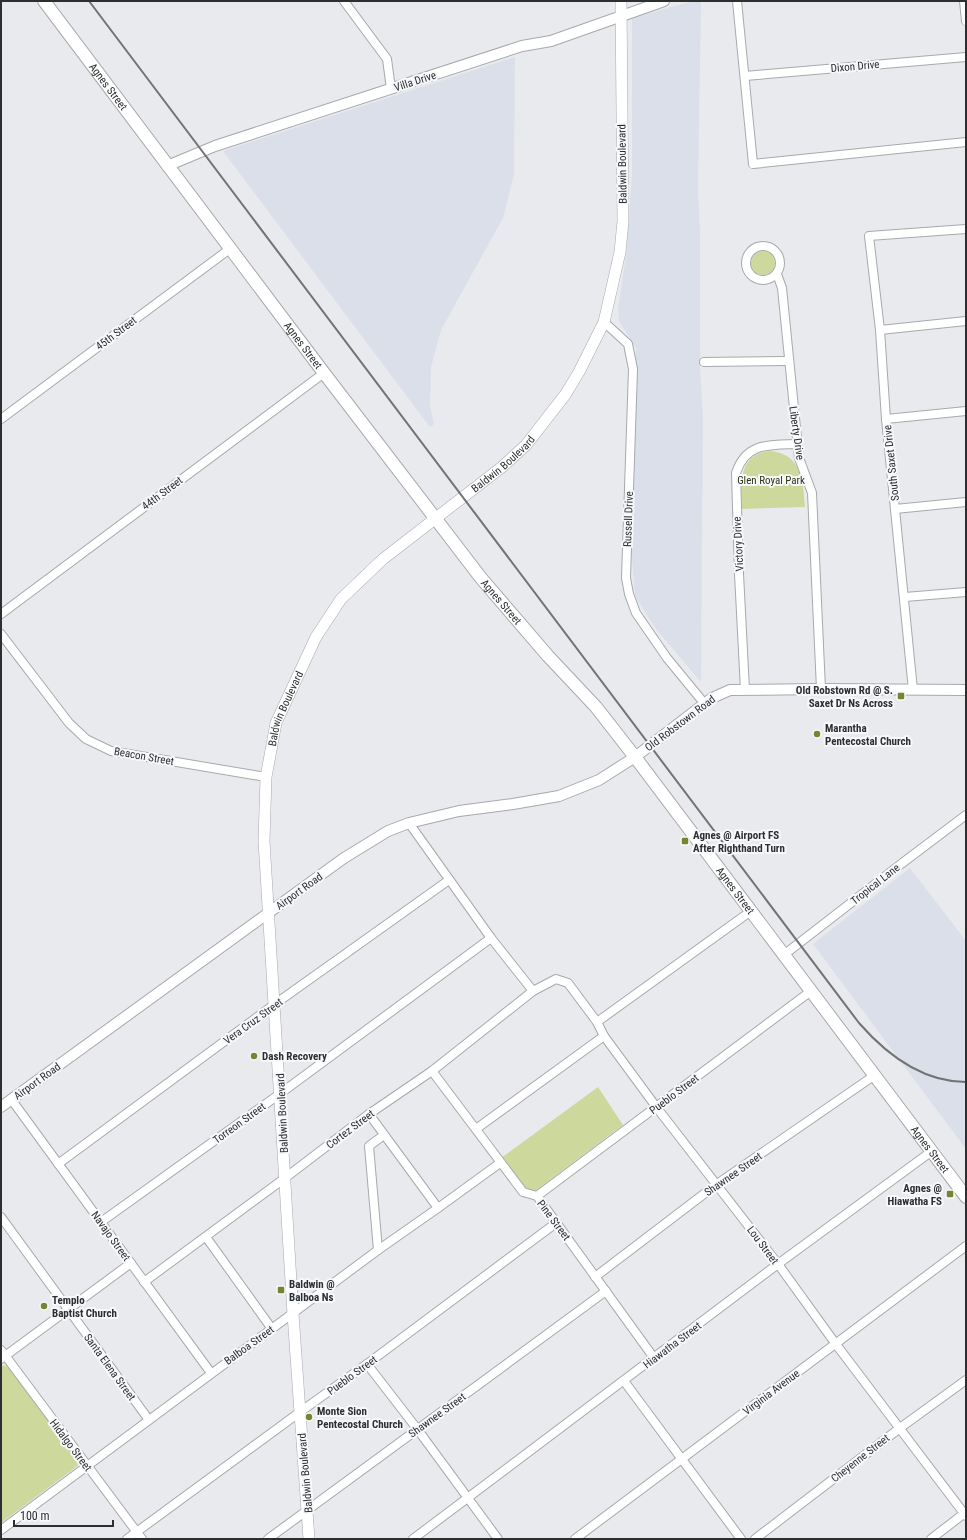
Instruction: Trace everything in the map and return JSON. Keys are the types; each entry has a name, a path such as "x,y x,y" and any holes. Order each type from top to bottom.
{"main road":[{"name":"Agnes Street","path":"44,1 167,166 481,578 548,656 596,707 635,757 966,1197"},
{"name":"Baldwin Boulevard","path":"309,1539 293,1314 281,1093 264,841 266,777 276,723 316,638 341,599 383,559 502,467 526,445 565,395 579,372 604,322 620,252 623,222 620,1"}],"street":[{"path":"344,1 387,59 391,89"},
{"name":"Villa Drive","path":"167,166 215,146 522,46 551,41 620,15 664,1"},
{"path":"737,1 753,164 966,142"},
{"path":"964,1 966,21"},
{"name":"Dixon Drive","path":"745,76 966,57"},
{"name":"South Saxet Drive","path":"914,690 886,418 880,330 869,236 966,229"},
{"path":"765,245 778,253 780,267 777,274 764,280 757,280 751,276 747,270 745,262 751,249 765,245"},
{"name":"45th Street","path":"1,419 231,248"},
{"name":"Liberty Drive","path":"777,274 782,288 788,361 799,458 812,493 821,689"},
{"path":"880,330 966,321"},
{"name":"Russell Drive","path":"604,322 628,344 633,369 626,578 629,594 636,613 668,658 704,704"},
{"path":"704,362 788,361"},
{"name":"44th Street","path":"1,614 324,373"},
{"path":"886,418 966,411"},
{"name":"Victory Drive","path":"745,690 736,473 742,459 753,449 760,446 797,444"},
{"path":"895,509 966,502"},
{"path":"905,597 966,592"},
{"name":"Beacon Street","path":"1,634 68,723 86,739 111,751 266,777"},
{"name":"Old Robstown Road","path":"635,757 704,704 720,694 730,690 966,690"},
{"name":"Airport Road","path":"1,1107 344,858 388,831 409,823 458,811 513,804 558,796 599,780 635,757"},
{"name":"Tropical Lane","path":"784,954 966,815"},
{"path":"409,823 491,938 533,991"},
{"name":"Vera Cruz Street","path":"58,1164 275,1004 449,880"},
{"path":"597,1022 751,911"},
{"name":"Torreon Street","path":"101,1222 281,1093 491,938"},
{"name":"Lou Street","path":"556,979 568,983 597,1022 604,1036 657,1108 778,1264 835,1343 965,1514"},
{"name":"Cortez Street","path":"144,1282 369,1114 432,1071 533,991 556,979"},
{"name":"Pueblo Street","path":"537,1196 812,991"},
{"path":"476,1130 604,1036"},
{"name":"Pine Street","path":"432,1071 523,1192 537,1196 654,1358"},
{"name":"Shawnee Street","path":"595,1277 717,1184 875,1075"},
{"name":"Navajo Street","path":"10,1099 211,1373"},
{"path":"369,1114 438,1208"},
{"path":"378,1250 369,1146 384,1135"},
{"name":"Hiawatha Street","path":"413,1539 624,1382 778,1264 932,1151"},
{"name":"Balboa Street","path":"1,1530 378,1250 500,1163"},
{"name":"Santa Elena Street","path":"1,1217 149,1420"},
{"name":"Pueblo Street","path":"127,1539 367,1364 556,1223"},
{"path":"206,1237 272,1328"},
{"name":"Virginia Avenue","path":"575,1539 966,1246"},
{"path":"2,1355 69,1310 131,1263"},
{"name":"Shawnee Street","path":"268,1539 606,1291"},
{"name":"Hidalgo Street","path":"2,1355 142,1539"},
{"path":"367,1364 418,1430 498,1539"},
{"name":"Cheyenne Street","path":"756,1539 900,1428 966,1380"},
{"path":"624,1382 741,1539"},
{"path":"930,1539 965,1514"}],"shaded area":[{"path":"693,1 701,1 698,190 700,230 700,369 703,417 701,682 656,629 635,596 632,558 636,348 619,321 618,309 626,256 632,175 632,18"},
{"path":"515,57 514,174 503,218 441,330 431,367 430,406 434,424 430,427 223,151"},
{"path":"910,868 966,941 966,1149 813,944"}],"green space":[{"path":"763,251 772,254 775,263 772,272 763,275 754,272 751,263 754,254"},
{"name":"Glen Royal Park","path":"770,451 781,453 789,457 795,463 799,470 805,507 742,509 741,490 743,472 746,465 752,458"},
{"path":"598,1087 623,1125 535,1191 526,1191 501,1158"},
{"path":"4,1365 9,1368 79,1464 1,1523 1,1367"}],"railway":[{"path":"89,1 859,1023 881,1046 920,1072 950,1081 966,1082"}],"place":[{"name":"Old Robstown Rd @ S. Saxet Dr Ns Across","path":"901,696"},
{"name":"Marantha Pentecostal Church","path":"817,734"},
{"name":"Agnes @ Airport FS After Righthand Turn","path":"685,841"},
{"name":"Dash Recovery","path":"254,1056"},
{"name":"Agnes @ Hiawatha FS","path":"950,1194"},
{"name":"Baldwin @ Balboa Ns","path":"281,1290"},
{"name":"Templo Baptist Church","path":"44,1306"},
{"name":"Monte Sion Pentecostal Church","path":"309,1417"}]}
